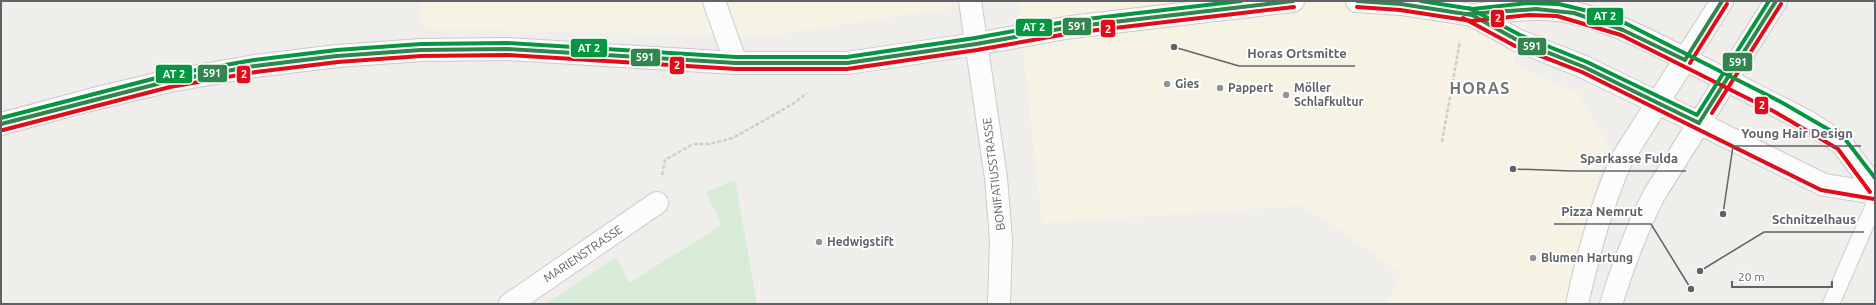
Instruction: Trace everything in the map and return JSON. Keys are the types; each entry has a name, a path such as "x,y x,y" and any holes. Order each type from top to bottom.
{"main road":[{"path":"714,1 736,63"},
{"name":"BONIFATIUSSTRASSE","path":"970,1 996,178 1001,240 999,304"},
{"path":"1,124 169,81 256,66 337,56 422,50 507,49 736,63 847,63 976,44 1071,27 1294,1"},
{"path":"1357,1 1401,4 1469,14 1559,6 1623,29 1801,119 1842,144 1875,188"},
{"path":"1577,304 1589,253 1612,182 1622,159 1722,1"},
{"path":"1611,304 1624,261 1639,225 1663,178 1776,1"},
{"path":"1469,14 1517,40 1584,67 1824,185 1875,193"},
{"name":"MARIENSTRASSE","path":"510,304 657,203"}],"lane":[{"path":"1831,304 1875,203"}],"path":[{"path":"1442,142 1469,14"},
{"path":"657,203 664,160 693,144 709,144 733,138 791,105 810,91"}],"shaded area":[{"path":"418,1 997,1 767,36 425,29"},
{"path":"1018,1 1535,1 1513,64 1578,93 1608,144 1573,265 1565,304 1387,304 1401,273 1327,221 1300,206 1042,223"}],"green space":[{"path":"735,180 757,304 546,304 616,257 629,283 722,225 706,192"}],"transit line":[{"path":"1,118 168,75 254,60 337,50 421,44 507,43 736,57 847,57 975,38 1070,21 1241,1"},
{"name":"591","path":"1,124 169,81 255,66 337,56 421,50 507,49 736,63 847,63 976,44 1071,27 1293,1"},
{"name":"591","path":"1357,1 1401,4 1472,15 1517,40 1584,67 1699,123"},
{"path":"1421,1 1472,9 1528,3 1559,4 1592,12 1625,23 1781,102 1845,139 1875,178"},
{"name":"591","path":"1685,60 1722,1"},
{"path":"1469,8 1520,35 1587,62 1697,115 1769,1"},
{"name":"591","path":"1699,123 1776,1"},
{"name":"2","path":"1690,63 1727,4"},
{"name":"2","path":"1712,113 1781,4"},
{"name":"2","path":"3,130 170,87 256,72 338,62 421,56 507,55 736,69 847,69 977,50 1072,33 1294,7"},
{"name":"2","path":"1357,7 1400,10 1472,21 1529,15 1557,16 1621,35 1775,112 1838,149 1870,192"},
{"name":"591","path":"1468,14 1536,9 1574,13 1623,30 1685,60"},
{"name":"2","path":"1463,18 1515,46 1582,72 1821,190 1874,199"}],"place":[{"name":"Horas Ortsmitte","path":"1174,47"},
{"name":"Gies","path":"1167,84"},
{"name":"Pappert","path":"1220,88"},
{"name":"Möller Schlafkultur","path":"1286,95"},
{"name":"Sparkasse Fulda","path":"1513,169"},
{"name":"Young Hair Design","path":"1723,214"},
{"name":"Hedwigstift","path":"819,242"},
{"name":"Blumen Hartung","path":"1533,258"},
{"name":"Schnitzelhaus","path":"1700,271"},
{"name":"Pizza Nemrut","path":"1691,289"}],"district":[{"name":"HORAS","path":"1480,88"}]}
